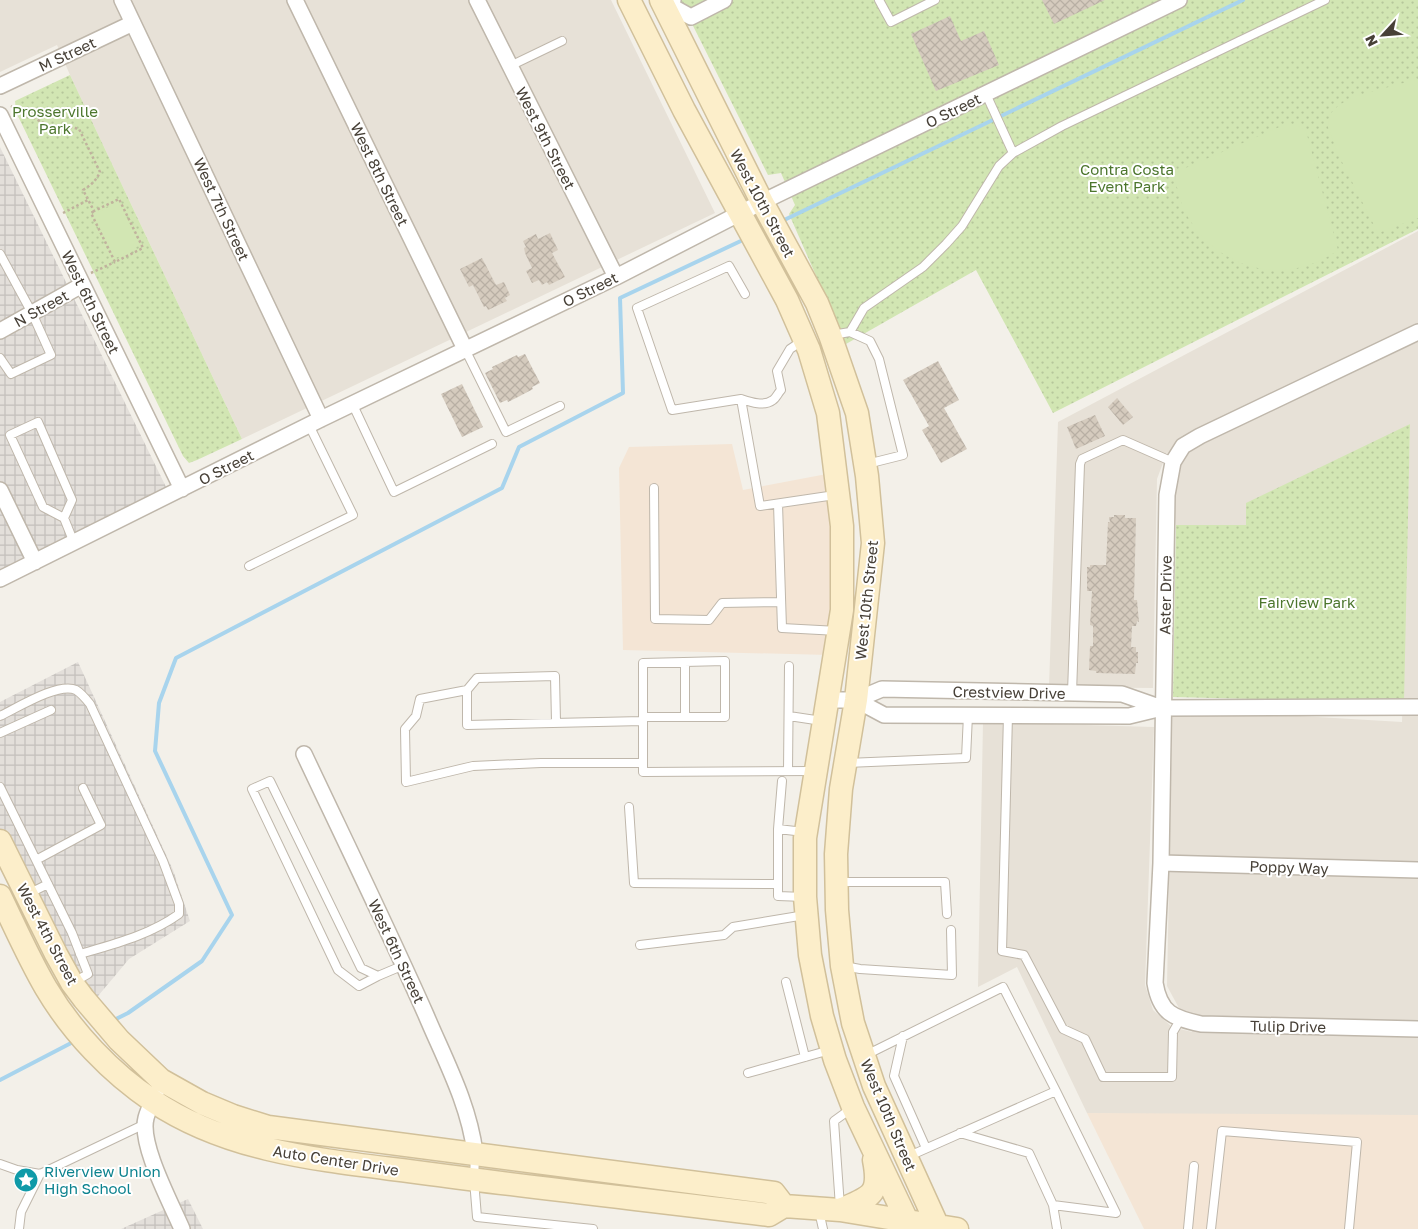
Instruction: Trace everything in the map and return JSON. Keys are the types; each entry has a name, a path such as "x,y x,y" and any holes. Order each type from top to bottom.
{"main road":[{"name":"West 10th Street","path":"629,0 684,110 787,300 804,340 828,413 842,526 842,610 806,833 806,906 810,955 822,1016 832,1049 853,1106 909,1225"},
{"name":"West 10th Street","path":"667,4 762,202 817,303 840,334 857,413 865,464 873,542 856,700 841,789 836,854 842,966 853,1023 874,1086 906,1157 944,1228"},
{"name":"West 4th Street","path":"0,841 26,895 78,991"},
{"name":"Auto Center Drive","path":"0,896 46,988 65,1017 99,1055 128,1082 153,1101 205,1129 256,1147 299,1156 474,1180 769,1215 784,1206 832,1215 944,1228"},
{"name":"Auto Center Drive","path":"78,991 119,1040 161,1080 202,1103 233,1116 268,1127 774,1193 784,1206"},
{"path":"832,1215 866,1198 874,1190 878,1177 870,1142"},
{"path":"832,1215 867,1229"}],"street":[{"name":"West 7th Street","path":"122,0 315,422"},
{"name":"West 8th Street","path":"295,0 465,349"},
{"name":"West 9th Street","path":"477,0 616,277"},
{"path":"640,22 667,4 691,17 724,0"},
{"name":"O Street","path":"0,579 315,422 616,277 762,202 1179,0"},
{"name":"M Street","path":"0,86 134,23"},
{"name":"West 6th Street","path":"6,111 86,279 182,489"},
{"name":"N Street","path":"0,331 86,279"},
{"name":"Aster Drive","path":"1163,1007 1157,996 1155,983 1161,863 1162,708 1167,495 1173,462 1183,446 1200,436 1418,332"},
{"path":"0,490 35,562"},
{"name":"Crestview Drive","path":"826,711 882,689 1122,694 1162,708"},
{"name":"Crestview Drive","path":"856,700 884,715 1129,716 1162,708 1418,707"},
{"name":"West 6th Street","path":"304,754 404,966 465,1105 473,1133 475,1154"},
{"name":"Poppy Way","path":"1161,863 1418,870"},
{"name":"Tulip Drive","path":"1163,1007 1180,1020 1201,1024 1418,1029"},
{"path":"161,1080 146,1118 144,1134 148,1150 182,1229"}],"lane":[{"path":"879,0 891,22 935,0"},
{"path":"865,464 903,455 879,359 870,341 840,334 864,308 923,266 946,244 962,226 999,166 1013,152 1062,126 1325,0"},
{"path":"510,66 562,41"},
{"path":"986,94 1013,152"},
{"path":"0,254 32,313 51,355 11,374 0,358"},
{"path":"745,294 729,266 638,308 672,410 741,399 751,403 773,401 780,390 777,371 790,348 804,340"},
{"path":"465,349 506,432 560,406"},
{"path":"741,399 760,506 838,494"},
{"path":"352,404 394,492 492,444"},
{"path":"64,518 72,500 38,422 10,435 43,507 64,518 74,543"},
{"path":"248,566 353,515 315,422"},
{"path":"1072,693 1080,464 1082,459 1123,440 1173,462"},
{"path":"654,488 655,619 709,620 722,603 781,602"},
{"path":"778,504 782,628 839,631"},
{"path":"556,722 555,676 477,678 467,690 466,725 556,722 643,719 685,717 725,717 725,661 643,662 643,719 643,772 816,770"},
{"path":"685,662 685,717"},
{"path":"788,771 789,666"},
{"path":"0,716 37,697 65,687 77,691 90,704 164,861 180,904 179,914 164,925 121,942 80,954"},
{"path":"467,690 420,699 416,716 405,729 406,782 473,766 541,763 643,763"},
{"path":"0,733 51,710"},
{"path":"789,716 826,711"},
{"path":"845,763 966,758 968,715"},
{"path":"1008,715 1002,951 1024,955 1063,1029 1086,1039 1103,1076 1172,1077 1173,1032 1180,1020"},
{"path":"378,976 361,968 270,781 252,789 338,970 359,986 404,966"},
{"path":"782,782 778,829 778,896 806,906"},
{"path":"0,787 48,884 88,974 78,991"},
{"path":"36,860 101,826 83,788"},
{"path":"629,807 634,883 778,884"},
{"path":"778,829 806,833"},
{"path":"836,882 946,882 947,914"},
{"path":"26,895 48,884"},
{"path":"640,945 724,935 733,926 806,906"},
{"path":"842,966 860,969 952,975 952,930"},
{"path":"786,982 805,1057"},
{"path":"864,1056 1003,987 1116,1213 1053,1205"},
{"path":"904,1036 894,1076 926,1148"},
{"path":"748,1073 832,1049"},
{"path":"906,1157 1056,1091"},
{"path":"832,1215 834,1121 853,1106"},
{"path":"0,1164 17,1170 40,1174 145,1124"},
{"path":"1211,1229 1222,1131 1357,1142 1349,1229"},
{"path":"960,1133 1028,1153 1053,1205 1057,1229"},
{"path":"475,1154 474,1180 477,1217 593,1229"},
{"path":"1188,1229 1194,1166"},
{"path":"19,1229 21,1212 40,1174"}],"path":[{"path":"6,111 55,129 67,126 79,129 100,172 92,185 83,190 94,211"},
{"path":"86,279 143,248 119,199 90,213 115,262"},
{"path":"61,214 88,200"}],"shaded area":[{"path":"0,0 611,0 715,213 242,439 57,45 0,72"},
{"path":"0,147 167,489 0,571"},
{"path":"1418,231 1418,1116 1193,1116 1087,1113 1017,967 978,987 983,722 1154,727 1145,985 1153,1010 1172,1027 1192,1032 1167,986 1172,726 1162,708 1402,722 1410,424 1246,525 1176,525 1167,452 1157,479 1153,688 1049,687 1058,422"},
{"path":"732,444 743,490 832,473 838,566 829,655 623,650 619,468 629,447"},
{"path":"78,662 173,870 190,921 129,959 93,1002 70,974 0,829 0,702"},
{"path":"1087,1113 1418,1115 1418,1229 1144,1229"},
{"path":"188,1199 203,1229 121,1229"}],"green space":[{"name":"Contra Costa Event Park","path":"680,0 1418,0 1418,229 1053,413 976,270 846,344 789,214 795,205 781,173 768,175"},
{"name":"Prosserville Park","path":"70,75 242,439 189,463 183,456 16,112 15,101"},
{"path":"1418,79 1418,218 1378,233 1338,154 1328,127 1330,114 1352,97"},
{"path":"1284,125 1297,125 1306,131 1338,250 1318,261 1298,268 1277,270 1256,268 1236,261 1218,250 1202,235 1183,207 1174,173"},
{"path":"119,202 140,245 114,259 92,215"},
{"name":"Fairview Park","path":"1410,424 1404,703 1173,697 1176,525 1246,525 1246,503"}],"building":[{"path":"1042,0 1105,0 1054,24"},
{"path":"950,16 961,41 984,31 999,65 936,91 911,34"},
{"path":"550,233 558,250 552,253 565,277 549,285 547,282 542,285 539,280 532,283 526,271 532,268 525,253 524,248 526,247 523,241 536,234 538,239"},
{"path":"482,258 496,285 504,282 510,295 505,298 507,301 488,310 486,306 484,307 473,285 469,287 460,269"},
{"path":"525,354 540,383 532,387 533,389 508,402 507,400 500,403 485,373 493,369 492,367 517,355 518,357"},
{"path":"938,361 959,400 944,408 967,449 941,463 922,430 929,426 903,380"},
{"path":"462,384 483,427 462,437 441,394"},
{"path":"1117,398 1133,417 1123,425 1108,407"},
{"path":"1095,415 1105,436 1076,449 1067,427"},
{"path":"1114,515 1136,518 1134,600 1137,600 1139,622 1137,621 1136,626 1132,626 1131,647 1136,647 1136,652 1138,652 1135,674 1096,673 1096,671 1089,670 1090,646 1093,646 1093,626 1090,625 1092,591 1087,591 1087,567 1090,567 1090,565 1106,565 1108,522 1110,522 1109,517 1114,517"}],"waterway":[{"path":"780,222 1243,0"},
{"path":"112,1021 128,1013 202,961 232,915 155,751 159,703 176,658 502,488 519,447 623,393 620,298 745,239"},
{"path":"0,1080 75,1041"}],"place":[{"name":"Riverview Union High School","path":"26,1180"}]}
